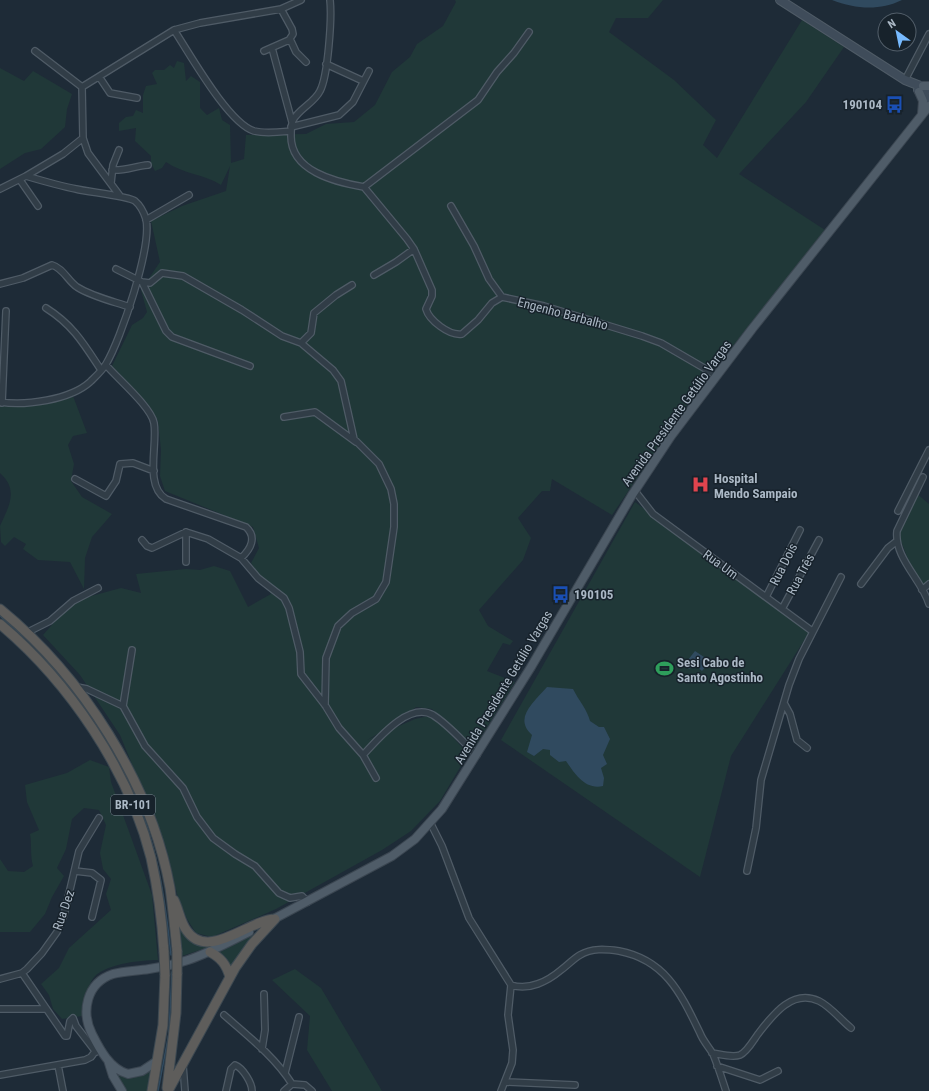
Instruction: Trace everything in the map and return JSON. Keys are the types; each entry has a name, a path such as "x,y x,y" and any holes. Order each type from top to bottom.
{"highway":[{"name":"BR-101","path":"0,609 28,632 77,687 103,725 139,792 158,845 170,890 177,951 176,1013 167,1091"},
{"name":"BR-101","path":"0,624 39,660 83,715 118,774 135,810 150,857 158,892 164,952 165,975 163,1025 152,1091"},
{"path":"170,890 184,928 191,936 204,942 217,942 260,921 275,919"},
{"path":"167,1091 230,976 252,944 275,919"},
{"path":"210,952 219,957 226,966 230,976"}],"main road":[{"path":"780,0 908,82 925,88"},
{"path":"925,88 929,99"},
{"path":"922,114 925,88"},
{"name":"Avenida Presidente Getúlio Vargas","path":"108,1060 97,1050 87,1023 86,1009 91,990 100,982 113,974 158,967 188,960 210,952 308,902 392,856 415,839 442,809 532,667 635,491 671,436 716,375 929,106"},
{"path":"108,1060 128,1074 142,1072 157,1061"},
{"path":"108,1060 113,1076 122,1091"}],"street":[{"path":"82,87 100,78 153,42 174,30 200,23 281,9 301,0"},
{"path":"291,127 300,109 320,92 326,64 331,16 330,0"},
{"path":"264,51 290,39 293,34 281,9"},
{"path":"174,30 219,98 238,121 254,131 291,127 339,115 353,102 369,71"},
{"path":"272,48 291,127 291,143 294,152 301,163 310,170 350,185 364,187 478,100 497,72 514,53 529,32"},
{"path":"908,82 929,34"},
{"path":"290,39 296,52 306,62"},
{"path":"34,51 82,87 83,138 88,153 93,162 120,196"},
{"path":"326,64 364,82"},
{"path":"100,78 110,93 137,98"},
{"path":"0,189 20,180 63,154 83,138"},
{"path":"111,183 112,170 119,150"},
{"path":"112,170 126,170 136,166 148,165"},
{"path":"6,311 1,402 30,402 66,395 78,391 89,383 106,365 122,330 140,280 146,220 142,209 134,200 120,196 74,189 26,176"},
{"path":"20,180 38,206"},
{"name":"Engenho Barbalho","path":"364,187 408,239 414,249 432,290 432,296 426,309 429,317 453,334 462,334 466,331 492,303 502,297 544,306 642,336 660,344 716,375"},
{"path":"146,220 189,195"},
{"path":"451,206 474,246 489,279 502,297"},
{"path":"374,275 414,249"},
{"path":"0,284 23,278 52,265 58,267 69,281 83,290 130,307"},
{"path":"116,269 150,283 162,273 183,276 242,310 282,336 302,343 340,377 352,431 356,442"},
{"path":"140,280 166,331 172,337 250,366"},
{"path":"302,343 311,333 314,313 336,295 352,285"},
{"path":"46,308 57,314 77,333 101,370"},
{"path":"106,365 146,408 153,420 155,435 155,483 164,497 248,528 252,533 253,539 249,549 241,558"},
{"path":"284,417 315,412 356,442 379,464 391,489 394,504 393,542 386,582 379,597 344,618 338,626 328,649 325,675 326,705"},
{"path":"898,511 929,450"},
{"path":"75,479 106,496 116,481 120,464 133,463 154,471"},
{"path":"918,473 929,481"},
{"path":"924,477 897,531 897,541 929,604"},
{"name":"Rua Um","path":"635,491 653,514 812,632"},
{"name":"Rua Dois","path":"766,597 800,530"},
{"path":"186,532 186,562"},
{"path":"142,540 147,546 152,548 186,532 208,539 241,558 258,578 281,595 288,605 300,652 300,674 326,705 339,728 363,755 376,778"},
{"name":"Rua Três","path":"782,609 819,540"},
{"path":"861,584 885,550 897,541"},
{"path":"747,871 756,828 761,780 784,703 798,663 812,632 841,578"},
{"path":"922,590 929,584"},
{"path":"28,632 50,621 73,601 98,588"},
{"path":"123,706 132,650"},
{"path":"77,687 87,689 123,706 145,746 183,788 200,821 213,838 255,866 279,893 290,898 302,896 308,902"},
{"path":"784,703 790,714 797,740 807,748"},
{"path":"363,755 375,741 393,726 410,714 419,712 433,716 477,755"},
{"name":"Rua Dez","path":"0,979 22,973 42,953 56,932 64,915 79,851 99,818"},
{"path":"430,822 442,846 469,918 511,985 508,1015 513,1050 510,1070 501,1091"},
{"path":"75,871 92,873 101,880 92,917"},
{"path":"511,985 523,987 540,983 562,970 576,957 594,950 609,950 631,954 652,964 671,980 679,992 700,1035 712,1053 726,1091"},
{"path":"0,1075 85,1060 97,1050 76,1026 73,1018 70,1021 67,1036 60,1030 22,973"},
{"path":"262,1049 265,1030 264,994"},
{"path":"712,1053 735,1056 742,1054 776,1012 793,999 800,998 819,1001 851,1028"},
{"path":"2,1009 45,1009"},
{"path":"224,1015 262,1049 285,1073 292,1084"},
{"path":"285,1073 299,1017"},
{"path":"182,1064 184,1091"},
{"path":"58,1065 63,1091"},
{"path":"226,1091 234,1065 239,1067 252,1087 252,1091"},
{"path":"717,1066 760,1080 778,1071"},
{"path":"506,1082 575,1085"},
{"path":"284,1091 292,1084 305,1085 312,1091"}],"green space":[{"path":"455,0 663,0 648,18 616,18 609,32 674,80 716,120 703,145 717,158 802,20 844,47 806,102 739,174 825,230 733,346 707,376 612,515 552,479 550,491 542,491 518,518 531,538 523,560 479,610 488,626 513,641 510,645 503,643 487,671 515,682 474,748 432,709 416,707 397,723 367,740 415,719 433,715 468,754 440,801 411,831 382,850 276,909 212,937 196,933 187,919 177,894 166,847 120,735 80,675 43,635 73,601 121,588 141,593 136,574 186,569 200,570 214,566 230,571 248,607 271,594 251,563 259,548 253,527 165,491 160,476 161,450 158,421 148,404 112,366 132,325 143,318 147,312 141,290 160,262 151,221 182,206 226,191 230,166 221,185 208,178 179,169 166,162 162,168 155,171 151,163 151,156 135,141 136,128 119,131 119,123 126,117 133,116 136,110 143,113 143,95 146,86 157,84 152,73 155,70 164,70 170,65 174,68 177,61 184,63 186,81 191,76 200,82 200,108 207,115 219,108 222,120 230,125 231,163 244,159 246,135 306,134 326,124 354,122 375,105 392,72 410,57 417,44 443,26 456,2"},
{"path":"0,68 24,81 33,71 72,94 67,109 65,127 41,149 25,153 0,169"},
{"path":"73,396 87,433 73,436 68,445 74,464 71,481 82,497 112,514 92,537 85,558 84,589 70,562 38,560 23,549 26,544 14,537 5,546 1,542 0,526 9,505 11,492 6,479 0,473 0,405 32,404"},
{"path":"916,493 929,504 929,583 923,589 913,572 897,531"},
{"name":"Sesi Cabo de Santo Agostinho","path":"635,502 810,631 731,756 700,877 501,740"},
{"path":"90,760 109,767 111,782 152,895 158,960 132,962 104,970 92,980 90,984 82,1016 62,1019 53,1009 49,995 41,984 59,968 69,948 111,910 106,894 111,879 103,869 100,853 106,825 99,810 84,808 72,819 66,849 57,868 64,876 52,897 45,914 30,932 0,932 0,859 8,871 24,872 33,866 30,834 39,830 27,802 25,785 67,773"},
{"path":"178,915 184,930 218,944 182,956"},
{"path":"260,931 230,968 218,953"},
{"path":"295,969 321,988 382,1091 332,1091 307,1050 310,1016 272,980"},
{"path":"154,1066 148,1091 126,1091 115,1074 136,1077"}],"water":[{"path":"832,0 902,0 885,6 867,8"},
{"path":"695,651 710,661 702,671 695,665 689,669 684,665"},
{"path":"547,687 573,689 585,709 590,721 599,727 604,727 610,739 603,755 607,764 601,768 604,778 603,786 591,786 581,780 566,761 559,762 550,755 550,750 543,749 534,756 527,752 532,735 524,722 525,716 532,704"}],"waterway":[{"path":"0,616 32,644"},
{"path":"46,659 62,677"},
{"path":"64,680 110,747 126,775 141,810 159,871 171,955"},
{"path":"158,1091 169,1033 172,972"}],"place":[{"name":"190104","path":"895,104"},
{"name":"Hospital Mendo Sampaio","path":"701,485"},
{"name":"190105","path":"561,594"},
{"name":"Sesi Cabo de Santo Agostinho","path":"664,669"}]}
